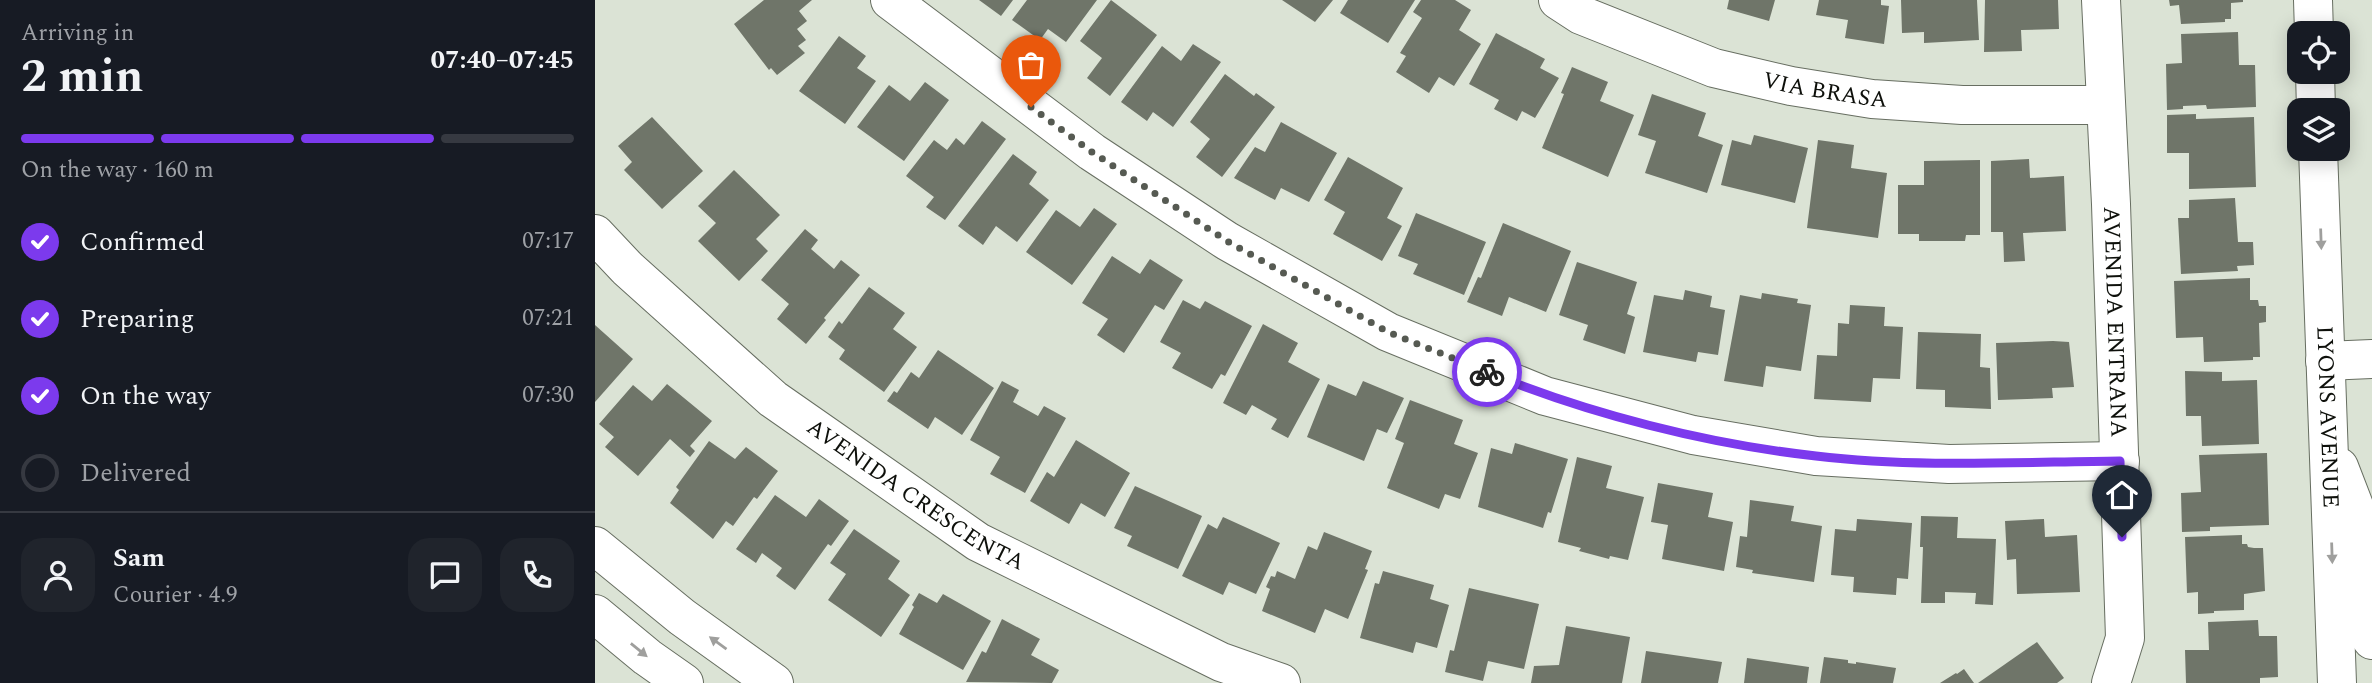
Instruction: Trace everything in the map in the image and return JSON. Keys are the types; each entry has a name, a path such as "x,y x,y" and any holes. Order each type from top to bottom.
{"street":[{"path":"890,0 1092,152 1227,241 1388,332 1545,396 1693,435 1816,456 1949,464 2120,461"},
{"name":"VIA BRASA","path":"1558,0 1581,15 1714,68 1791,86 1872,99 1962,105 2106,105"},
{"name":"AVENIDA ENTRANA","path":"2101,0 2125,638 2111,683"},
{"path":"2313,0 2314,21"},
{"name":"LYONS AVENUE","path":"2318,161 2337,683"},
{"name":"AVENIDA CRESCENTA","path":"595,234 627,268 773,399 978,542 1221,662 1281,683"},
{"path":"2325,361 2372,359"},
{"path":"2328,435 2358,519 2364,629 2372,640"},
{"path":"595,546 682,617 774,683"},
{"path":"595,614 647,657 684,683"}],"building":[{"path":"764,0 812,0 799,11 807,21 797,29 806,40 798,46 805,53 777,75 771,68 769,70 734,24"},
{"path":"979,0 1013,0 1001,16"},
{"path":"1027,0 1097,0 1066,42 1048,29 1040,40 1012,20"},
{"path":"1111,0 1157,35 1110,96 1087,78 1102,58 1080,41"},
{"path":"1282,0 1333,0 1315,22"},
{"path":"1348,0 1415,0 1388,43 1340,13"},
{"path":"1421,0 1455,0 1471,10 1459,30 1481,44 1454,86 1439,77 1429,93 1396,72 1406,56 1400,53 1422,18 1413,12"},
{"path":"1729,0 1775,0 1769,21 1727,9"},
{"path":"1819,0 1881,0 1881,5 1889,6 1884,44 1845,38 1848,20 1816,15"},
{"path":"1901,0 1977,0 1979,40 1924,43 1924,32 1902,33"},
{"path":"1985,0 2058,0 2059,29 2021,30 2022,51 1984,52"},
{"path":"2169,0 2243,2 2231,3 2231,19 2225,19 2225,22 2181,24 2179,5 2170,6"},
{"path":"2238,32 2239,65 2255,65 2256,107 2207,109 2206,105 2167,110 2166,64 2182,63 2181,34"},
{"path":"1496,33 1545,59 1540,68 1559,78 1535,118 1522,111 1517,121 1494,109 1499,100 1469,84"},
{"path":"839,36 866,56 857,68 876,81 845,124 799,91"},
{"path":"1193,44 1221,62 1173,127 1153,112 1147,121 1121,102 1162,46 1181,61"},
{"path":"1572,67 1608,82 1600,101 1634,115 1608,177 1542,148"},
{"path":"1225,74 1254,96 1256,93 1275,107 1222,177 1196,157 1210,139 1190,122"},
{"path":"925,82 949,100 904,161 857,127 889,85 910,101"},
{"path":"1652,94 1706,113 1698,136 1723,145 1707,193 1645,173 1656,141 1638,135"},
{"path":"2196,114 2196,119 2254,117 2256,187 2189,189 2189,153 2167,153 2167,115"},
{"path":"652,117 703,171 662,209 624,170 632,162 618,146"},
{"path":"982,121 1006,139 945,220 926,207 934,197 906,176 934,140 947,150 956,138 964,145"},
{"path":"1281,122 1337,153 1309,202 1281,188 1275,200 1234,178 1255,147 1265,152"},
{"path":"1754,135 1808,148 1795,203 1721,185 1732,140 1751,145"},
{"path":"1818,140 1854,145 1851,168 1887,173 1878,238 1807,228"},
{"path":"1013,154 1037,172 1029,184 1049,200 1017,242 996,226 983,245 958,226"},
{"path":"1348,157 1403,188 1387,218 1402,226 1382,261 1333,234 1345,212 1324,200"},
{"path":"2029,159 2030,178 2064,176 2066,231 2023,233 2025,261 2004,262 2003,232 1991,232 1991,161"},
{"path":"1980,160 1980,235 1966,235 1965,241 1919,241 1919,234 1898,234 1898,185 1924,185 1924,161"},
{"path":"734,170 780,215 756,239 768,251 739,281 698,241 716,223 698,206"},
{"path":"2235,198 2238,242 2253,242 2254,265 2237,266 2238,271 2181,274 2178,218 2189,218 2189,200"},
{"path":"1094,208 1117,224 1072,285 1026,252 1056,210 1080,227"},
{"path":"1416,213 1486,242 1464,295 1413,274 1418,264 1398,256"},
{"path":"1503,223 1571,251 1546,312 1509,297 1502,316 1467,302 1478,277 1481,278"},
{"path":"805,229 818,240 811,249 834,269 841,260 860,275 806,344 777,319 789,304 761,280"},
{"path":"1112,256 1140,274 1150,259 1183,280 1164,310 1155,305 1124,353 1097,335 1108,319 1082,303"},
{"path":"1577,262 1637,282 1627,314 1635,317 1625,354 1583,340 1588,325 1559,315"},
{"path":"2250,278 2250,300 2258,300 2259,306 2266,306 2266,322 2259,323 2260,357 2253,357 2253,360 2204,362 2203,337 2176,338 2174,281"},
{"path":"869,287 905,313 893,329 917,347 884,392 839,359 845,350 828,337 839,321 842,324"},
{"path":"1685,290 1712,296 1710,307 1725,310 1718,355 1698,352 1696,362 1643,352 1654,295 1683,300"},
{"path":"1762,293 1798,299 1797,303 1811,305 1801,371 1766,366 1763,387 1724,381 1740,295 1761,299"},
{"path":"1183,300 1200,309 1205,301 1252,326 1225,376 1221,374 1212,389 1172,368 1181,353 1160,342"},
{"path":"1850,305 1885,307 1884,326 1903,327 1900,379 1873,378 1871,402 1814,399 1817,355 1837,356 1838,323 1849,324"},
{"path":"1263,324 1298,343 1288,362 1320,379 1288,438 1271,429 1277,419 1252,405 1246,415 1223,403"},
{"path":"595,325 633,359 595,402"},
{"path":"1918,332 1981,334 1980,367 1990,368 1991,409 1945,407 1945,390 1916,389"},
{"path":"2069,342 2074,387 2052,388 2053,398 1998,400 1996,343"},
{"path":"938,350 994,388 962,435 935,417 928,429 887,401 894,391 897,393 911,372 919,378"},
{"path":"2185,371 2222,372 2222,381 2257,380 2259,444 2202,446 2201,416 2186,416"},
{"path":"1002,381 1019,390 1013,402 1038,416 1044,406 1066,418 1025,493 990,474 1000,457 970,440"},
{"path":"1363,381 1404,398 1387,433 1377,429 1364,461 1307,437 1328,384 1356,396"},
{"path":"667,384 712,421 690,446 695,451 690,457 670,439 638,476 605,447 614,437 599,424 633,385 652,401"},
{"path":"1410,400 1463,420 1454,444 1478,453 1460,499 1445,494 1439,509 1387,488 1404,443 1395,439"},
{"path":"1076,440 1130,473 1105,517 1081,503 1069,524 1030,501 1047,472 1054,477"},
{"path":"709,441 735,459 746,447 778,471 757,499 754,497 733,526 726,521 713,539 670,503 679,490 676,487"},
{"path":"1515,443 1568,459 1551,513 1548,512 1543,528 1478,507 1491,448 1512,454"},
{"path":"2267,453 2269,525 2210,527 2210,531 2182,532 2181,493 2201,492 2199,455"},
{"path":"1577,457 1612,466 1606,488 1644,497 1628,560 1610,556 1609,559 1558,542"},
{"path":"1658,483 1713,493 1708,517 1733,522 1724,571 1662,559 1668,525 1651,522"},
{"path":"1135,486 1202,516 1178,569 1127,546 1132,536 1114,528"},
{"path":"775,495 806,517 819,499 849,521 831,546 828,544 795,590 776,576 782,568 762,553 756,563 736,549"},
{"path":"1750,500 1794,506 1791,521 1822,526 1814,582 1752,573 1753,570 1736,567 1740,536 1747,537"},
{"path":"1921,516 1958,517 1957,538 1996,539 1993,605 1975,604 1976,593 1945,592 1945,603 1921,603"},
{"path":"1223,517 1280,543 1256,594 1229,582 1223,595 1182,576 1208,524 1217,529"},
{"path":"1857,519 1912,523 1908,579 1897,578 1896,595 1853,592 1854,577 1831,575 1835,529 1856,531"},
{"path":"2044,519 2045,537 2077,535 2080,592 2017,594 2016,559 2007,560 2005,521"},
{"path":"854,529 900,561 888,579 910,595 881,637 828,600 846,574 830,563"},
{"path":"1324,532 1372,551 1365,569 1368,570 1348,619 1325,609 1315,633 1262,611 1270,589 1266,587 1271,576 1275,577 1277,571 1295,579 1308,546 1317,550"},
{"path":"2242,535 2242,544 2263,548 2265,591 2244,594 2244,610 2198,614 2198,592 2187,593 2185,537"},
{"path":"1383,571 1434,585 1430,599 1449,605 1437,648 1416,642 1413,653 1360,638 1375,583 1379,584"},
{"path":"1469,588 1539,604 1524,669 1488,661 1483,681 1445,672 1450,650 1454,651"},
{"path":"919,593 937,603 943,594 991,621 963,670 899,634"},
{"path":"1002,619 1040,639 1031,655 1059,670 1052,683 966,682 982,651 986,653"},
{"path":"2258,620 2259,636 2277,636 2278,677 2260,678 2260,683 2186,683 2185,650 2209,650 2208,622"},
{"path":"1566,626 1630,637 1622,683 1531,683 1534,666 1559,665"},
{"path":"2037,642 2064,678 2057,683 1978,683"},
{"path":"1646,651 1722,662 1718,683 1641,683"},
{"path":"1824,657 1848,660 1848,663 1896,668 1893,683 1820,683"},
{"path":"1747,658 1809,667 1807,683 1744,683"},
{"path":"1964,669 1974,683 1940,683 1957,674"}],"way so far":[{"path":"1031,107 1092,152 1227,241 1388,332 1487,372"}],"route":[{"path":"1487,372 1545,396 1693,435 1816,456 1949,464 2120,461 2122,537"}]}
